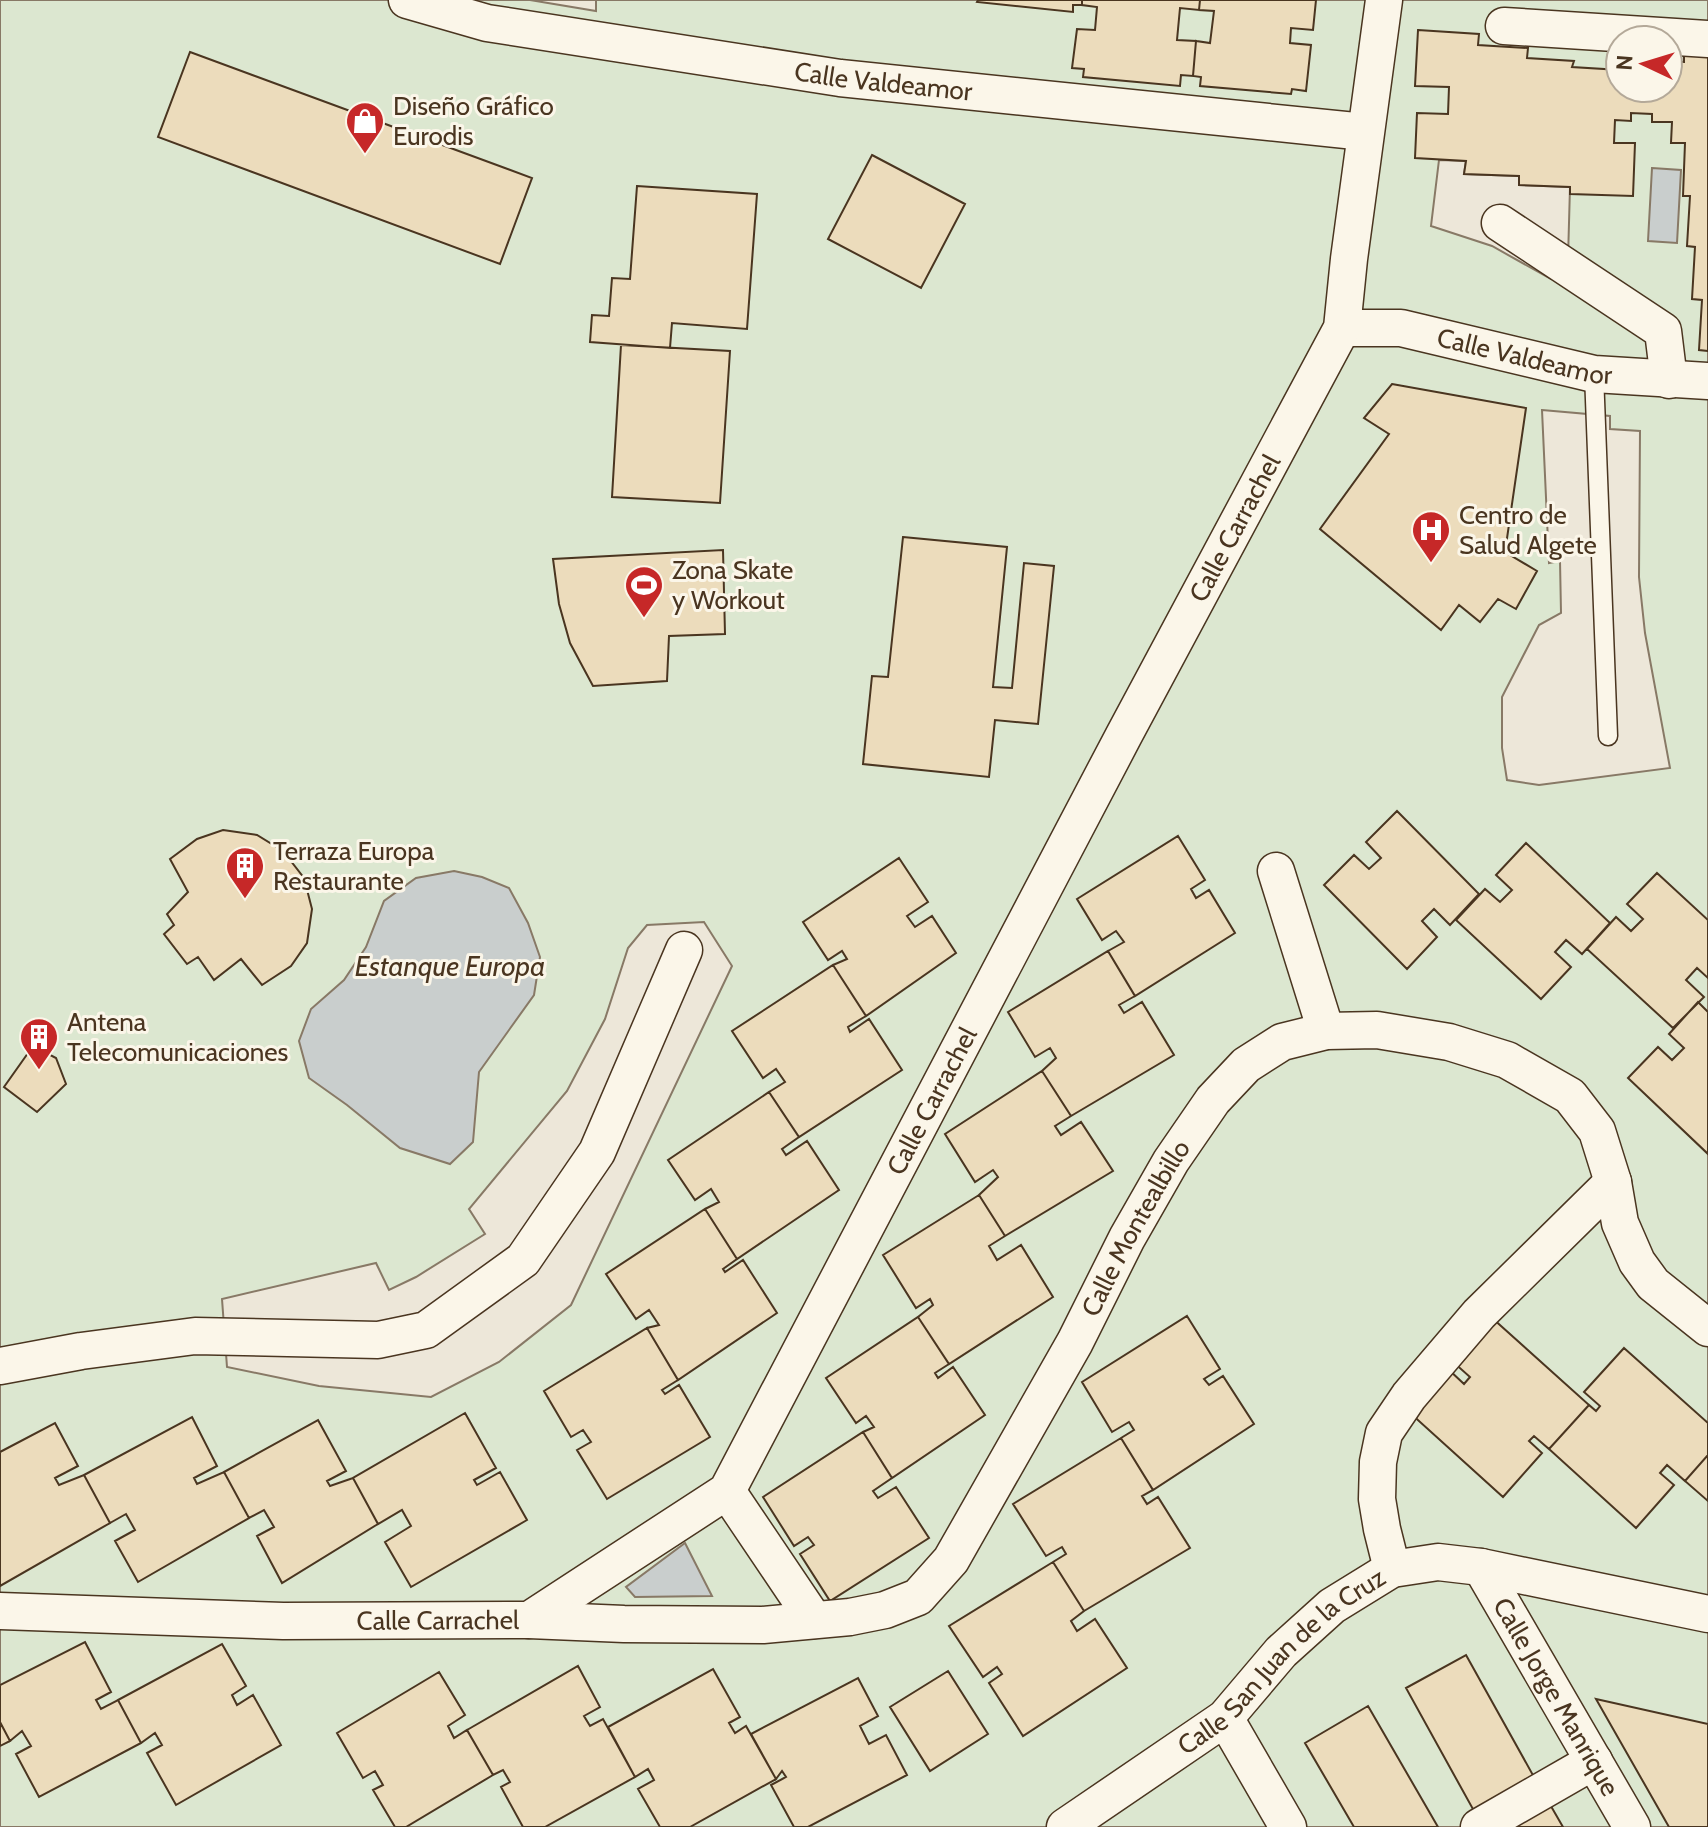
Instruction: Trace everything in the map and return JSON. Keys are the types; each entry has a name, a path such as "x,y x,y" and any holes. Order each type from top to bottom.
{"street":[{"name":"Calle Valdeamor","path":"407,0 487,23 840,78 1365,132"},
{"name":"Calle Carrachel","path":"0,1611 283,1621 529,1620 727,1491 1124,735 1342,328 1384,0"},
{"path":"1504,26 1708,39"},
{"path":"1500,223 1663,331 1669,380"},
{"name":"Calle Valdeamor","path":"1342,328 1401,328 1594,374 1708,381"},
{"path":"1276,871 1326,1031"},
{"path":"0,1366 81,1351 195,1336 378,1340 426,1330 523,1260 597,1152 684,950"},
{"name":"Calle Montealbillo","path":"529,1620 763,1625 850,1617 885,1610 918,1597 951,1560 1075,1342 1127,1238 1171,1161 1213,1100 1246,1065 1282,1042 1326,1031 1383,1031 1449,1042 1507,1060 1570,1096 1597,1131 1613,1182 1620,1223 1637,1262 1653,1284 1708,1328"},
{"path":"1392,1569 1377,1499 1378,1462 1384,1433 1409,1396 1479,1314 1613,1182"},
{"path":"727,1491 814,1620"},
{"name":"Calle San Juan de la Cruz","path":"1065,1827 1225,1718 1281,1652 1332,1606 1392,1569 1438,1562 1481,1567 1708,1614"},
{"name":"Calle Jorge Manrique","path":"1481,1567 1632,1827"},
{"path":"1225,1718 1288,1827"},
{"path":"1479,1827 1594,1761"}],"lane":[{"path":"1594,374 1608,736"}],"green space":[{"path":"0,0 1708,0 1708,1827 0,1827"}],"shaded area":[{"path":"530,0 596,0 596,11"},
{"path":"1439,160 1466,161 1464,174 1519,176 1519,185 1570,187 1568,259 1551,279 1492,246 1431,226"},
{"path":"1542,410 1610,416 1610,429 1640,431 1639,577 1645,633 1670,768 1539,785 1507,780 1502,748 1502,697 1539,625 1561,613 1560,561 1549,563"},
{"path":"704,922 732,966 571,1305 499,1362 431,1397 319,1386 227,1367 222,1299 376,1263 389,1290 485,1234 469,1209 567,1091 605,1019 628,948 647,925"}],"water":[{"path":"1652,168 1681,170 1677,243 1648,241"},
{"name":"Estanque Europa","path":"454,871 482,877 509,888 528,923 540,957 534,995 479,1072 473,1142 450,1164 400,1148 309,1078 299,1041 311,1009 344,980 366,947 384,901 416,878"},
{"path":"685,1543 712,1596 635,1597 626,1587"}],"building":[{"path":"978,0 1082,0 1082,5 1073,5 1073,12"},
{"path":"1082,0 1200,0 1199,10 1180,8 1177,40 1196,41 1193,76 1181,75 1180,86 1083,77 1084,69 1072,68 1077,29 1095,30 1097,7 1082,5"},
{"path":"1200,0 1316,0 1313,30 1291,28 1290,43 1311,45 1306,91 1292,89 1291,94 1200,86 1201,77 1193,76 1196,41 1210,43 1214,11 1199,10"},
{"path":"1418,30 1479,34 1478,45 1528,48 1527,58 1574,61 1572,67 1604,69 1604,104 1684,104 1684,52 1708,53 1708,351 1699,350 1702,300 1692,299 1695,247 1687,246 1690,196 1683,196 1685,143 1671,143 1672,122 1652,122 1652,114 1631,113 1631,121 1615,120 1614,143 1635,143 1633,196 1570,194 1570,187 1519,185 1519,176 1464,174 1466,161 1415,158 1417,113 1448,114 1449,87 1415,86"},
{"path":"190,52 532,178 500,264 158,137"},
{"path":"872,155 965,204 921,288 828,239"},
{"path":"637,186 757,194 747,329 672,323 670,348 590,342 592,315 609,316 612,278 630,279"},
{"path":"621,345 730,351 720,503 612,497"},
{"path":"1392,384 1526,408 1505,552 1537,571 1516,609 1498,599 1480,622 1459,605 1441,630 1320,529 1389,434 1364,418"},
{"path":"903,537 1007,547 993,687 1012,688 1024,563 1054,566 1038,724 995,720 989,777 863,764 872,676 888,677"},
{"name":"Zona Skate y Workout","path":"723,550 725,634 669,636 667,681 593,686 570,643 559,604 553,559"},
{"path":"1397,811 1479,894 1450,925 1434,909 1422,921 1437,937 1407,969 1324,885 1354,855 1369,869 1381,858 1366,842"},
{"name":"Terraza Europa Restaurante","path":"223,830 257,835 283,851 304,878 312,909 307,943 291,966 262,985 241,959 214,980 198,957 187,964 164,934 174,925 167,914 188,892 170,859 197,839"},
{"path":"1178,836 1205,880 1191,889 1196,898 1209,890 1235,933 1135,996 1108,951 1124,942 1116,931 1102,940 1077,899"},
{"path":"1526,843 1610,923 1582,954 1566,940 1555,952 1571,967 1541,999 1456,920 1485,889 1500,902 1512,890 1496,875"},
{"path":"899,858 928,902 907,916 915,927 932,916 956,953 866,1016 833,965 847,959 842,951 828,960 803,922"},
{"path":"1657,873 1708,920 1708,978 1697,968 1686,980 1704,997 1673,1028 1587,949 1616,917 1631,931 1643,919 1627,904"},
{"path":"1108,951 1135,996 1119,1005 1124,1013 1142,1002 1174,1055 1071,1116 1042,1071 1056,1058 1050,1048 1035,1057 1008,1012"},
{"path":"833,965 866,1016 848,1027 850,1032 869,1019 902,1070 799,1137 769,1092 785,1082 776,1069 763,1078 732,1031"},
{"path":"1698,1002 1708,1012 1708,1154 1628,1078 1658,1047 1672,1060 1684,1048 1669,1034"},
{"name":"Antena Telecomunicaciones","path":"33,1046 56,1058 66,1084 37,1112 4,1087"},
{"path":"1042,1071 1071,1116 1055,1126 1061,1135 1081,1122 1113,1171 1005,1236 979,1195 998,1177 993,1170 975,1182 945,1134"},
{"path":"769,1092 799,1137 782,1149 786,1155 807,1141 839,1190 737,1259 705,1209 719,1202 711,1189 695,1200 668,1160"},
{"path":"979,1195 1005,1236 989,1246 997,1260 1021,1245 1053,1297 949,1364 918,1317 933,1305 930,1299 916,1308 883,1255"},
{"path":"705,1209 737,1259 723,1269 725,1272 743,1260 777,1313 678,1380 647,1328 659,1325 649,1310 636,1319 606,1274"},
{"path":"1187,1316 1220,1369 1204,1379 1209,1385 1223,1376 1254,1424 1153,1490 1121,1438 1134,1430 1129,1422 1112,1432 1082,1382"},
{"path":"918,1317 949,1364 935,1373 938,1378 953,1367 985,1415 892,1478 863,1432 874,1427 866,1416 856,1423 826,1378"},
{"path":"1491,1317 1589,1405 1549,1449 1534,1436 1529,1441 1542,1453 1503,1497 1409,1412 1448,1369 1464,1384 1470,1377 1452,1361"},
{"path":"647,1328 678,1380 662,1390 665,1394 679,1385 710,1437 607,1499 577,1450 591,1442 583,1430 571,1437 544,1391"},
{"path":"1624,1348 1708,1423 1708,1455 1685,1481 1667,1465 1660,1473 1674,1485 1636,1528 1549,1449 1589,1405 1596,1411 1600,1406 1584,1392"},
{"path":"465,1413 496,1468 474,1480 477,1485 500,1472 527,1520 411,1587 385,1542 411,1526 402,1510 378,1524 353,1478"},
{"path":"192,1417 217,1466 194,1478 197,1484 224,1472 249,1518 138,1582 115,1541 135,1530 126,1514 110,1523 84,1475"},
{"path":"318,1420 346,1471 327,1481 330,1486 353,1478 378,1524 282,1583 257,1536 274,1527 264,1510 249,1518 224,1472"},
{"path":"55,1423 78,1466 55,1478 59,1485 84,1475 110,1523 0,1586 0,1452"},
{"path":"863,1432 892,1478 873,1491 878,1498 896,1487 929,1538 830,1601 800,1554 814,1545 808,1537 794,1546 763,1497"},
{"path":"1121,1438 1153,1490 1142,1496 1147,1504 1158,1497 1190,1548 1084,1611 1053,1562 1066,1554 1062,1547 1046,1556 1013,1504"},
{"path":"1708,1455 1708,1501 1685,1481"},
{"path":"1053,1562 1084,1611 1071,1621 1077,1631 1095,1619 1127,1668 1023,1736 989,1683 1002,1674 997,1667 983,1677 949,1626"},
{"path":"85,1642 111,1692 96,1700 101,1709 118,1700 141,1743 39,1797 16,1754 31,1746 22,1731 10,1741 0,1722 0,1685"},
{"path":"222,1644 246,1686 232,1695 237,1705 253,1695 281,1745 176,1805 147,1753 162,1745 155,1733 141,1743 118,1700"},
{"path":"1466,1655 1534,1777 1474,1811 1406,1688"},
{"path":"578,1666 600,1707 584,1716 590,1726 603,1719 635,1777 545,1827 523,1827 501,1787 510,1782 503,1770 493,1775 467,1730"},
{"path":"713,1669 740,1717 729,1723 735,1733 746,1726 776,1779 690,1827 660,1827 638,1789 654,1780 648,1769 635,1777 608,1727"},
{"path":"948,1671 988,1734 930,1771 890,1707"},
{"path":"439,1672 465,1715 448,1726 454,1738 467,1730 493,1775 406,1827 395,1827 373,1790 383,1785 375,1771 363,1778 337,1733"},
{"path":"858,1678 878,1716 860,1726 869,1744 886,1735 907,1775 808,1827 794,1827 771,1785 786,1777 782,1771 776,1779 751,1734"},
{"path":"1596,1699 1708,1724 1708,1827 1669,1827"},
{"path":"1368,1706 1438,1827 1354,1827 1305,1743"},
{"path":"0,1722 10,1741 0,1746"},
{"path":"1548,1801 1563,1827 1504,1827"}],"place":[{"name":"Diseño Gráfico Eurodis","path":"365,155"},
{"name":"Centro de Salud Algete","path":"1431,564"},
{"name":"Zona Skate y Workout","path":"644,619"},
{"name":"Terraza Europa Restaurante","path":"245,900"},
{"name":"Antena Telecomunicaciones","path":"39,1071"}]}
